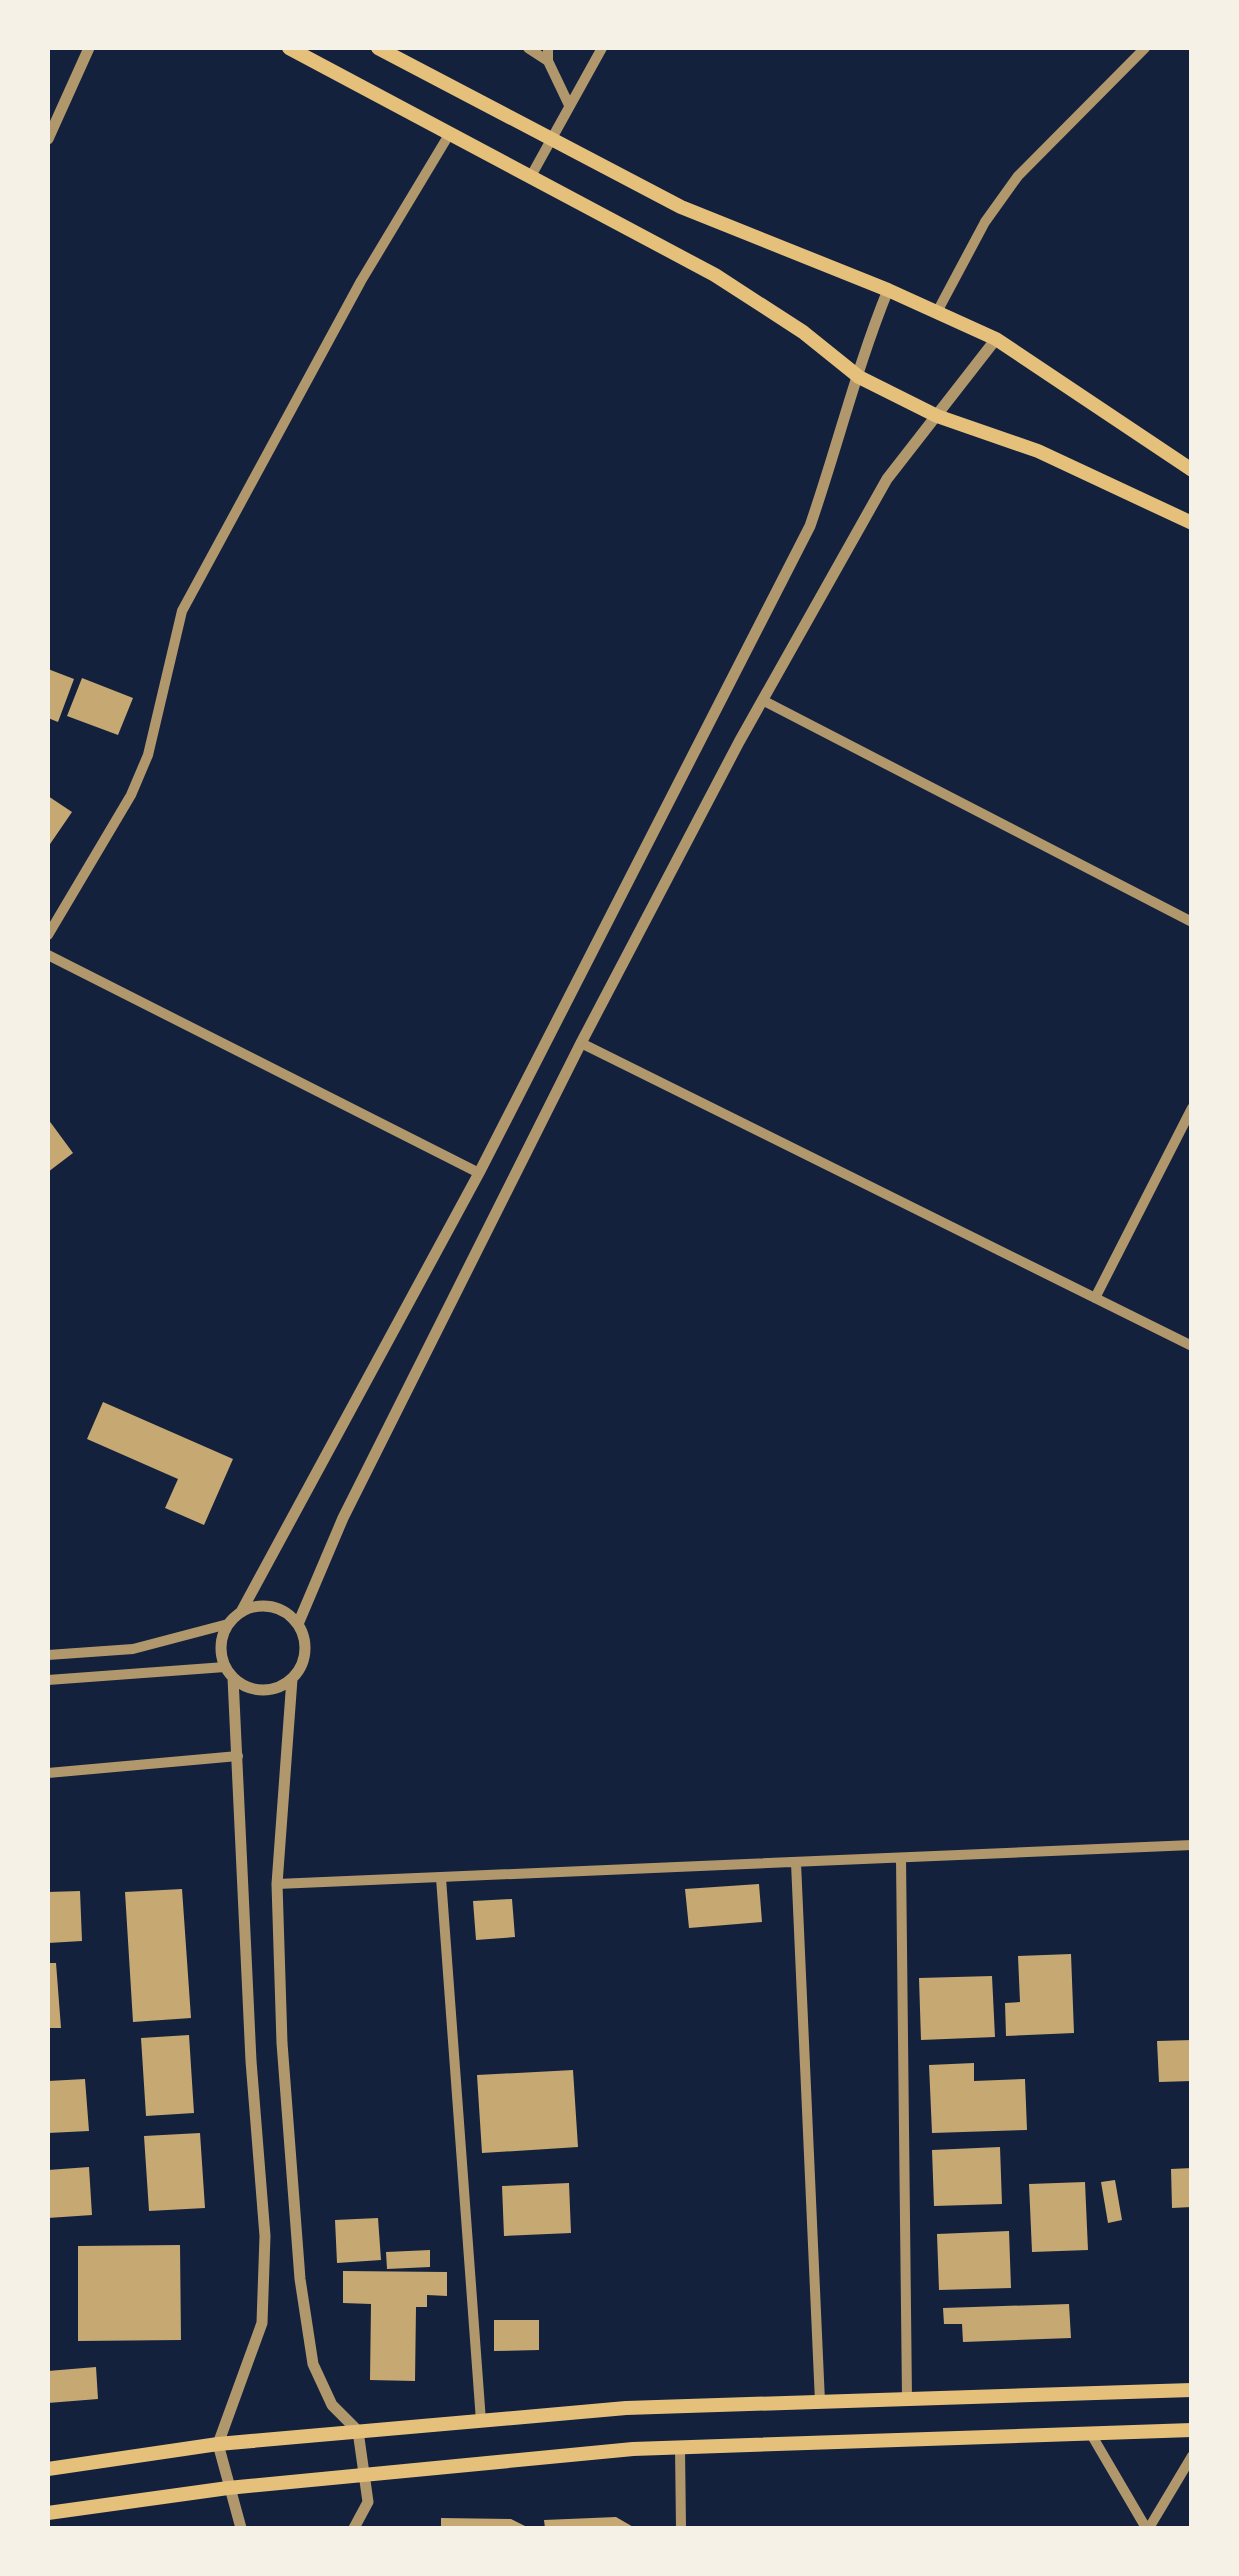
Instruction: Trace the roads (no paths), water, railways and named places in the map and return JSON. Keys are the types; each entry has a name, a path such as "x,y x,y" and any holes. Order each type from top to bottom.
{"main road":[{"path":"289,48 715,275 804,332 859,377 938,416 1038,451 1192,523"},
{"path":"378,48 729,228 888,290 996,338 1192,470"},
{"path":"48,2469 218,2444 626,2408 1192,2390"},
{"path":"48,2513 228,2488 680,2448 1192,2430"}],"street":[{"path":"48,139 89,48"},
{"path":"528,48 548,61"},
{"path":"548,48 548,61 569,105"},
{"path":"531,176 602,48"},
{"path":"937,312 986,222 1018,176 1145,48"},
{"path":"48,936 131,795 148,755 182,611 361,281 450,134"},
{"path":"292,1679 269,1690 244,1686 233,1678 225,1667 221,1643 228,1624 241,1612 480,1173 810,526 888,290"},
{"path":"354,2528 368,2502 367,2474 358,2431 332,2405 313,2364 300,2278 282,2043 278,1884 292,1679 305,1656 298,1624 351,1501 581,1043 764,701 887,479 996,338"},
{"path":"764,701 1192,922"},
{"path":"48,955 480,1173"},
{"path":"581,1043 1192,1346"},
{"path":"1095,1298 1192,1108"},
{"path":"241,1612 266,1606 278,1608 298,1624"},
{"path":"48,1656 134,1648 228,1624"},
{"path":"48,1680 225,1667"},
{"path":"233,1678 251,2061 264,2236 262,2322 218,2444 241,2528"},
{"path":"48,1773 238,1756"},
{"path":"278,1884 1192,1845"},
{"path":"901,1858 908,2399"},
{"path":"796,1863 820,2402"},
{"path":"441,1878 480,2420"},
{"path":"1091,2434 1147,2528 1192,2456"},
{"path":"680,2448 681,2528"}]}
